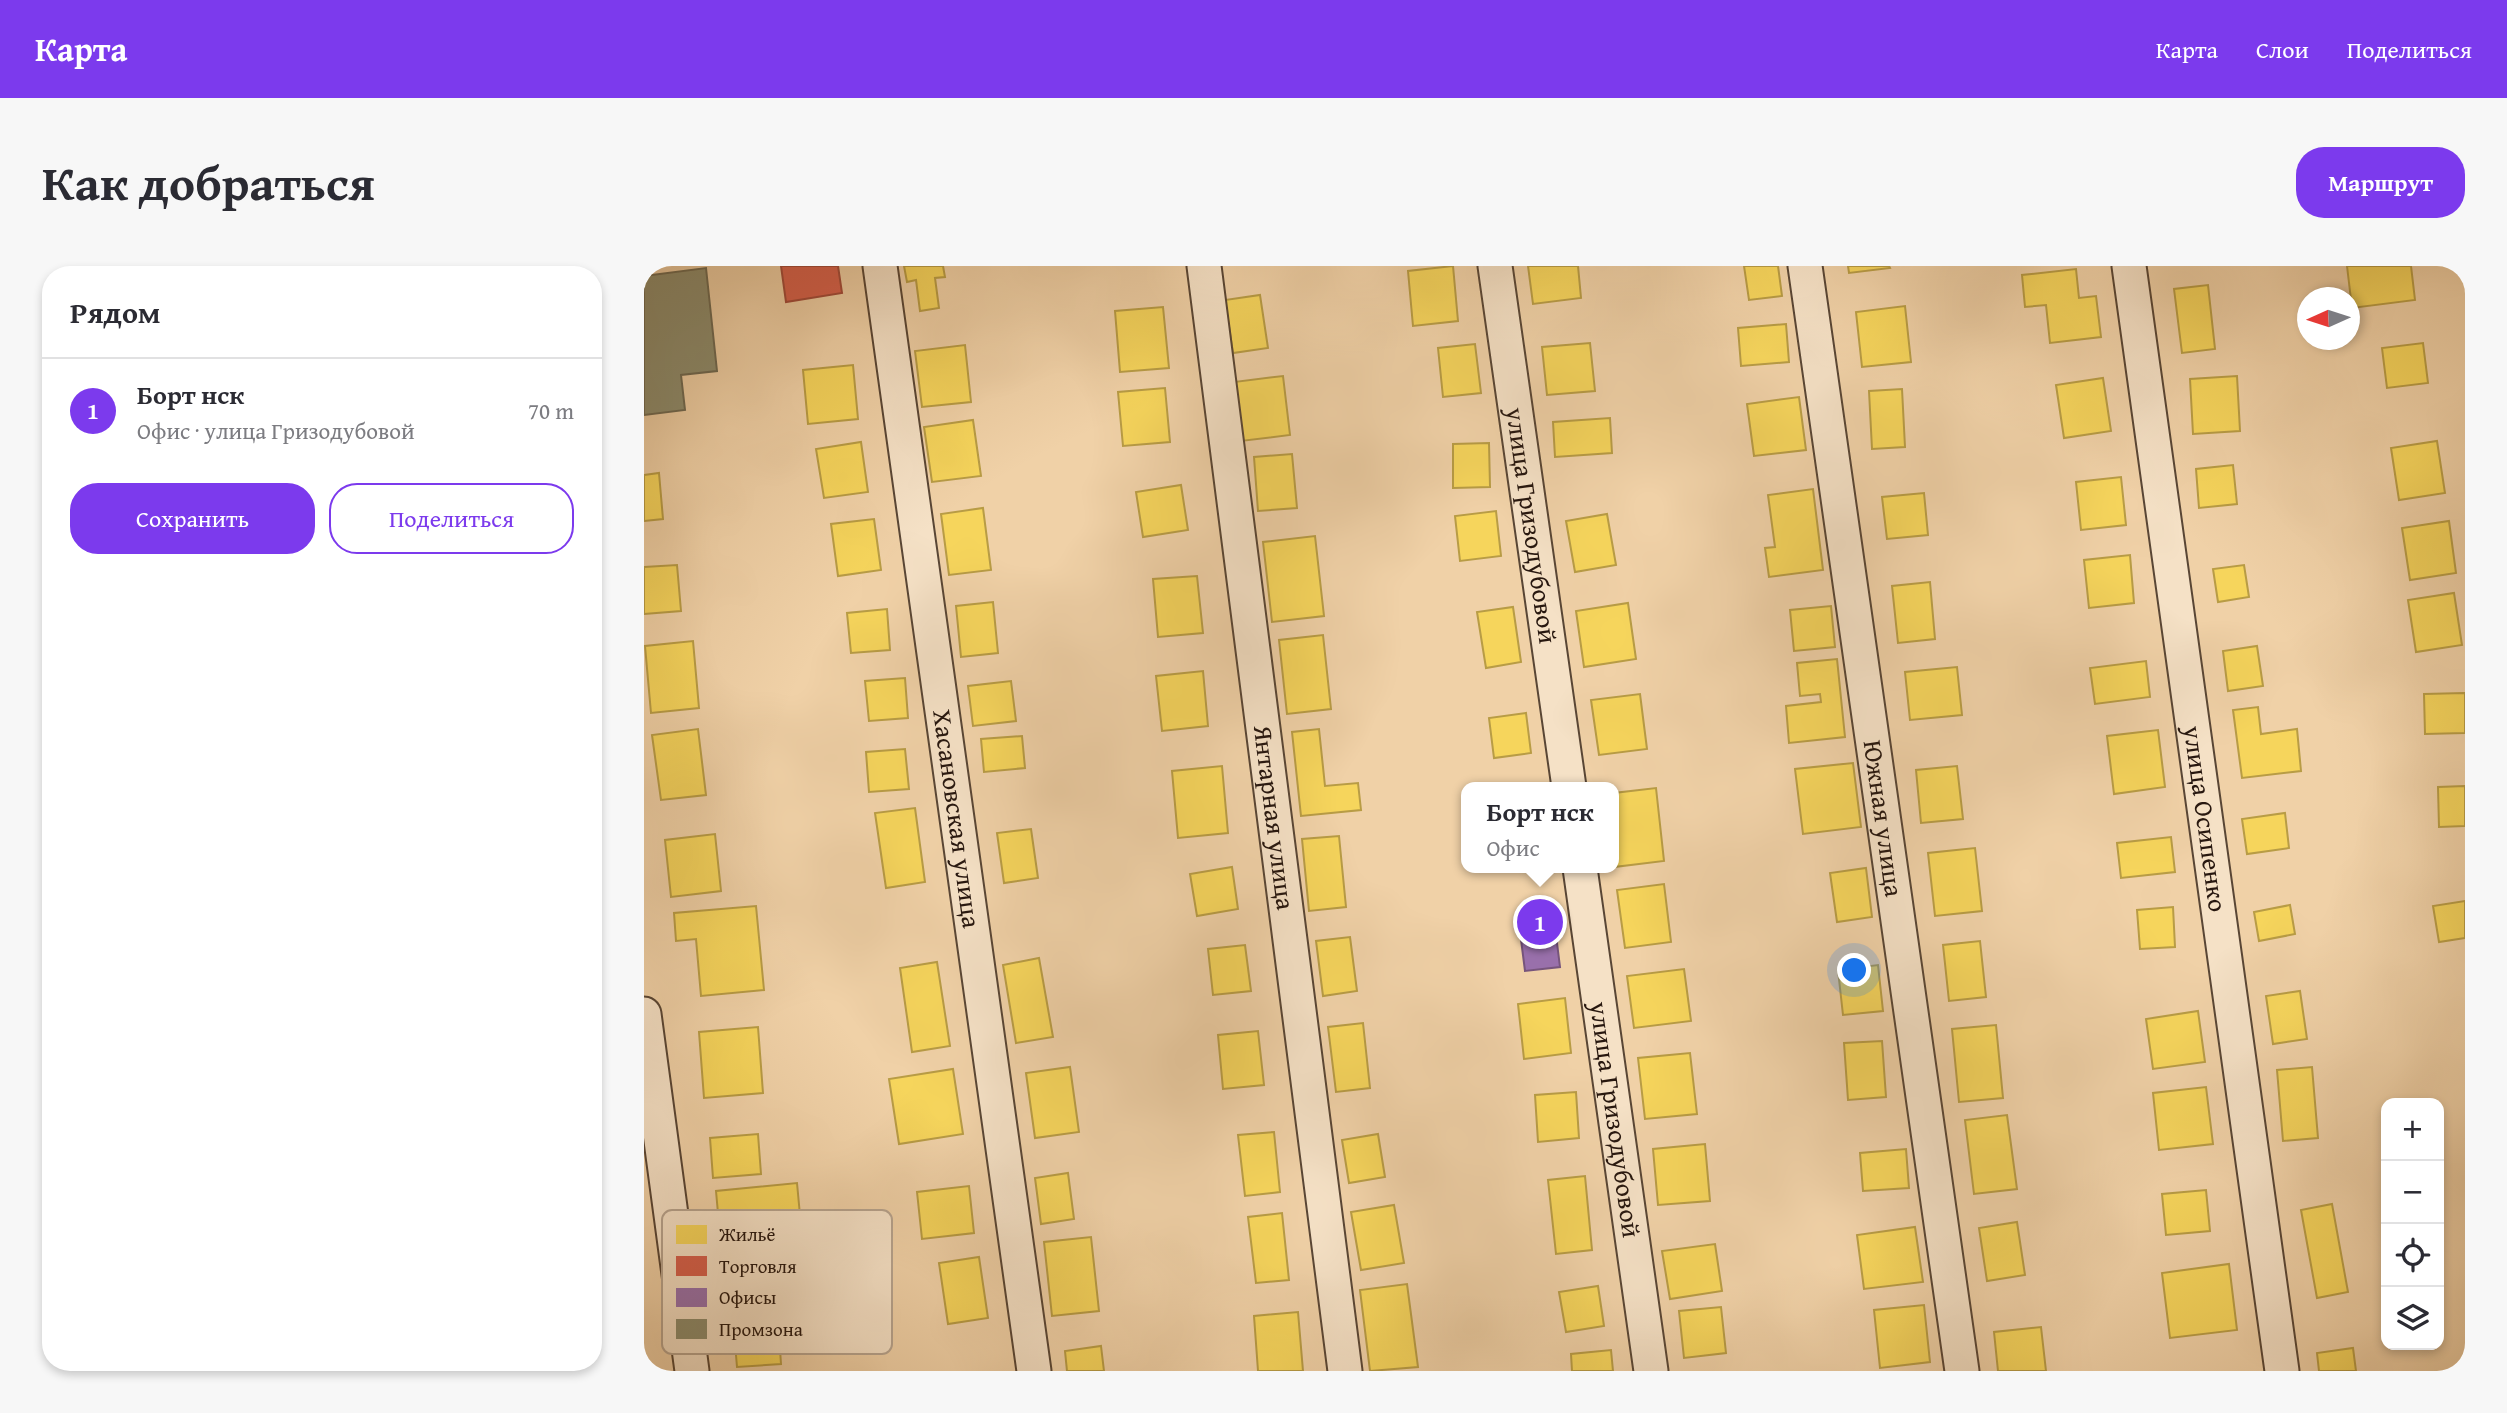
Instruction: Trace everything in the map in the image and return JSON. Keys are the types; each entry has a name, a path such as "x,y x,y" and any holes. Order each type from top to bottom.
{"street":[{"name":"Хасановская улица","path":"880,266 1034,1371"},
{"name":"Янтарная улица","path":"1204,266 1345,1371"},
{"name":"улица Гризодубовой","path":"1496,266 1568,782"},
{"name":"Южная улица","path":"1805,266 1962,1371"},
{"name":"улица Осипенко","path":"2129,266 2282,1371"},
{"name":"улица Гризодубовой","path":"1581,873 1651,1371"},
{"path":"644,1014 670,1210"}],"building: Жильё":[{"path":"904,266 943,266 945,277 935,278 939,308 920,311 916,280 907,282"},
{"path":"1453,266 1458,321 1413,326 1408,271"},
{"path":"1528,266 1578,266 1581,298 1533,304"},
{"path":"1744,266 1778,266 1782,296 1749,300"},
{"path":"1848,266 1889,266 1890,268 1849,273"},
{"path":"2347,266 2411,266 2415,300 2360,307 2360,287 2350,287"},
{"path":"2076,269 2079,298 2096,296 2101,337 2050,343 2046,305 2025,307 2022,275"},
{"path":"2208,285 2215,349 2182,353 2174,289"},
{"path":"1260,295 1268,348 1233,353 1225,300"},
{"path":"1905,306 1911,362 1862,367 1856,312"},
{"path":"1163,307 1169,368 1120,372 1115,311"},
{"path":"1786,324 1789,362 1741,366 1738,328"},
{"path":"1590,343 1595,391 1547,395 1542,347"},
{"path":"2423,343 2428,383 2387,388 2382,348"},
{"path":"1475,344 1481,393 1443,397 1438,348"},
{"path":"965,345 971,402 922,407 915,351"},
{"path":"853,365 858,419 808,424 803,370"},
{"path":"1283,376 1290,435 1241,441 1234,382"},
{"path":"2237,376 2240,431 2193,434 2190,379"},
{"path":"2103,378 2111,431 2064,438 2056,385"},
{"path":"1165,388 1170,442 1123,446 1118,392"},
{"path":"1902,389 1905,447 1872,449 1869,391"},
{"path":"1799,397 1806,450 1754,456 1747,404"},
{"path":"1610,418 1612,453 1555,457 1553,422"},
{"path":"973,420 981,476 932,482 924,427"},
{"path":"2437,441 2445,493 2399,500 2391,448"},
{"path":"861,442 868,492 824,498 816,449"},
{"path":"1489,443 1490,487 1453,488 1453,444"},
{"path":"1292,454 1297,508 1258,511 1254,457"},
{"path":"2233,465 2237,504 2199,508 2196,469"},
{"path":"659,473 663,519 644,521 644,475"},
{"path":"2121,477 2126,525 2081,530 2076,482"},
{"path":"1181,485 1188,530 1143,537 1136,492"},
{"path":"1813,489 1823,570 1769,577 1765,548 1775,547 1768,495"},
{"path":"1924,493 1928,535 1887,539 1882,497"},
{"path":"983,508 991,570 949,575 941,514"},
{"path":"1496,511 1501,556 1460,561 1455,516"},
{"path":"1607,514 1616,565 1575,572 1566,521"},
{"path":"874,519 881,570 838,576 831,524"},
{"path":"2449,521 2456,573 2410,580 2402,528"},
{"path":"1315,536 1324,616 1272,622 1263,542"},
{"path":"2130,555 2134,603 2089,608 2084,560"},
{"path":"677,565 681,611 644,614 644,567"},
{"path":"2244,565 2249,597 2218,602 2213,569"},
{"path":"1197,576 1203,633 1158,637 1153,579"},
{"path":"1930,582 1935,639 1898,643 1892,586"},
{"path":"2454,593 2462,645 2416,652 2408,600"},
{"path":"993,602 998,653 961,657 956,606"},
{"path":"1628,603 1636,659 1584,667 1576,611"},
{"path":"1831,606 1835,647 1794,651 1790,610"},
{"path":"1513,607 1521,662 1486,668 1477,612"},
{"path":"887,609 890,650 851,653 847,613"},
{"path":"1323,635 1331,709 1287,714 1279,640"},
{"path":"693,641 699,708 651,713 645,646"},
{"path":"2257,646 2263,686 2228,691 2223,651"},
{"path":"1837,659 1845,737 1789,743 1786,706 1821,702 1820,694 1800,696 1797,663"},
{"path":"2146,661 2150,697 2095,704 2090,668"},
{"path":"1957,667 1962,715 1910,720 1905,672"},
{"path":"1203,671 1208,726 1162,731 1156,676"},
{"path":"905,678 908,718 869,721 865,681"},
{"path":"1011,681 1016,721 973,726 968,686"},
{"path":"2465,693 2465,733 2425,734 2424,694"},
{"path":"1640,694 1647,749 1599,755 1591,700"},
{"path":"2258,707 2261,734 2297,729 2301,771 2242,778 2233,710"},
{"path":"1526,713 1531,753 1494,758 1489,718"},
{"path":"698,729 706,795 661,800 652,735"},
{"path":"1319,729 1325,786 1358,783 1361,810 1301,816 1292,732"},
{"path":"2158,730 2165,787 2114,794 2107,736"},
{"path":"1022,736 1025,768 984,772 981,739"},
{"path":"905,749 909,789 869,792 866,752"},
{"path":"1853,763 1861,827 1803,834 1795,769"},
{"path":"1222,766 1228,833 1178,838 1172,771"},
{"path":"1957,766 1963,819 1921,823 1916,770"},
{"path":"2465,786 2465,826 2439,827 2438,787"},
{"path":"1656,788 1664,861 1619,866 1619,792"},
{"path":"915,808 925,882 886,888 875,813"},
{"path":"2285,813 2289,848 2247,854 2242,819"},
{"path":"1031,829 1038,878 1004,883 997,833"},
{"path":"715,834 721,891 671,897 665,840"},
{"path":"1339,836 1346,907 1309,911 1302,839"},
{"path":"2171,837 2175,872 2121,878 2117,843"},
{"path":"1975,848 1982,911 1935,916 1928,853"},
{"path":"1232,867 1238,909 1197,916 1190,874"},
{"path":"1866,868 1872,917 1837,922 1830,873"},
{"path":"1664,884 1671,942 1625,948 1617,890"},
{"path":"2465,901 2465,938 2439,942 2433,906"},
{"path":"2290,905 2295,934 2259,941 2254,912"},
{"path":"756,906 764,990 701,996 696,939 676,941 674,913"},
{"path":"2173,907 2175,947 2140,949 2137,910"},
{"path":"1350,937 1357,991 1323,996 1316,941"},
{"path":"1980,941 1986,997 1949,1001 1943,945"},
{"path":"1245,945 1251,991 1213,995 1208,949"},
{"path":"1039,958 1053,1037 1016,1043 1003,965"},
{"path":"937,962 950,1046 912,1052 900,968"},
{"path":"1878,965 1883,1011 1843,1015 1838,970"},
{"path":"1684,969 1691,1021 1634,1028 1627,976"},
{"path":"2300,991 2307,1039 2273,1044 2266,996"},
{"path":"1565,998 1571,1053 1524,1059 1518,1004"},
{"path":"2198,1011 2205,1062 2153,1069 2146,1019"},
{"path":"1363,1023 1370,1088 1336,1092 1328,1027"},
{"path":"1996,1025 2003,1098 1959,1102 1952,1029"},
{"path":"758,1027 763,1093 704,1098 699,1032"},
{"path":"1258,1031 1264,1085 1223,1089 1218,1035"},
{"path":"1882,1041 1886,1097 1848,1100 1844,1043"},
{"path":"1690,1053 1697,1114 1645,1119 1638,1058"},
{"path":"1070,1067 1079,1132 1035,1138 1026,1073"},
{"path":"2312,1067 2318,1138 2283,1141 2277,1070"},
{"path":"953,1069 963,1134 899,1144 889,1079"},
{"path":"2206,1087 2213,1144 2159,1150 2153,1093"},
{"path":"1576,1092 1579,1138 1538,1142 1535,1095"},
{"path":"2007,1115 2017,1189 1974,1194 1965,1120"},
{"path":"1274,1132 1280,1192 1245,1196 1238,1135"},
{"path":"758,1134 761,1174 713,1178 710,1138"},
{"path":"1378,1134 1385,1177 1349,1183 1342,1140"},
{"path":"1705,1144 1710,1201 1658,1205 1653,1149"},
{"path":"1906,1149 1909,1188 1863,1191 1860,1153"},
{"path":"1068,1173 1074,1219 1041,1224 1035,1178"},
{"path":"1585,1176 1592,1250 1556,1254 1548,1180"},
{"path":"797,1183 800,1210 718,1210 716,1191"},
{"path":"969,1186 974,1233 922,1239 917,1192"},
{"path":"2206,1190 2210,1231 2166,1235 2162,1194"},
{"path":"2332,1204 2348,1292 2317,1298 2301,1210"},
{"path":"1394,1205 1404,1263 1361,1270 1351,1212"},
{"path":"1282,1213 1289,1280 1256,1283 1248,1217"},
{"path":"2017,1222 2025,1275 1987,1281 1979,1228"},
{"path":"1915,1227 1923,1282 1864,1289 1857,1235"},
{"path":"1091,1237 1099,1311 1052,1316 1044,1242"},
{"path":"1715,1244 1722,1291 1670,1299 1662,1251"},
{"path":"979,1257 988,1318 948,1324 939,1263"},
{"path":"2229,1264 2237,1330 2170,1338 2162,1273"},
{"path":"1407,1284 1418,1367 1370,1371 1360,1290"},
{"path":"1598,1286 1604,1326 1566,1332 1559,1292"},
{"path":"1924,1305 1930,1362 1880,1368 1874,1310"},
{"path":"1721,1307 1726,1353 1684,1358 1679,1311"},
{"path":"1298,1312 1303,1371 1258,1371 1254,1316"},
{"path":"2041,1327 2046,1371 1998,1371 1994,1332"},
{"path":"1101,1346 1104,1371 1067,1371 1065,1351"},
{"path":"2353,1348 2356,1371 2319,1371 2317,1353"},
{"path":"1611,1350 1613,1371 1572,1371 1571,1354"},
{"path":"736,1354 780,1354 781,1364 737,1367"}],"building: Торговля":[{"path":"781,266 838,266 842,293 786,302"}],"building: Офисы":[{"path":"1553,911 1560,967 1525,971 1518,916"}],"building: Промзона":[{"path":"706,268 717,371 681,375 685,410 644,415 644,276"}],"place":[{"name":"Борт нск","path":"1540,922"}]}
